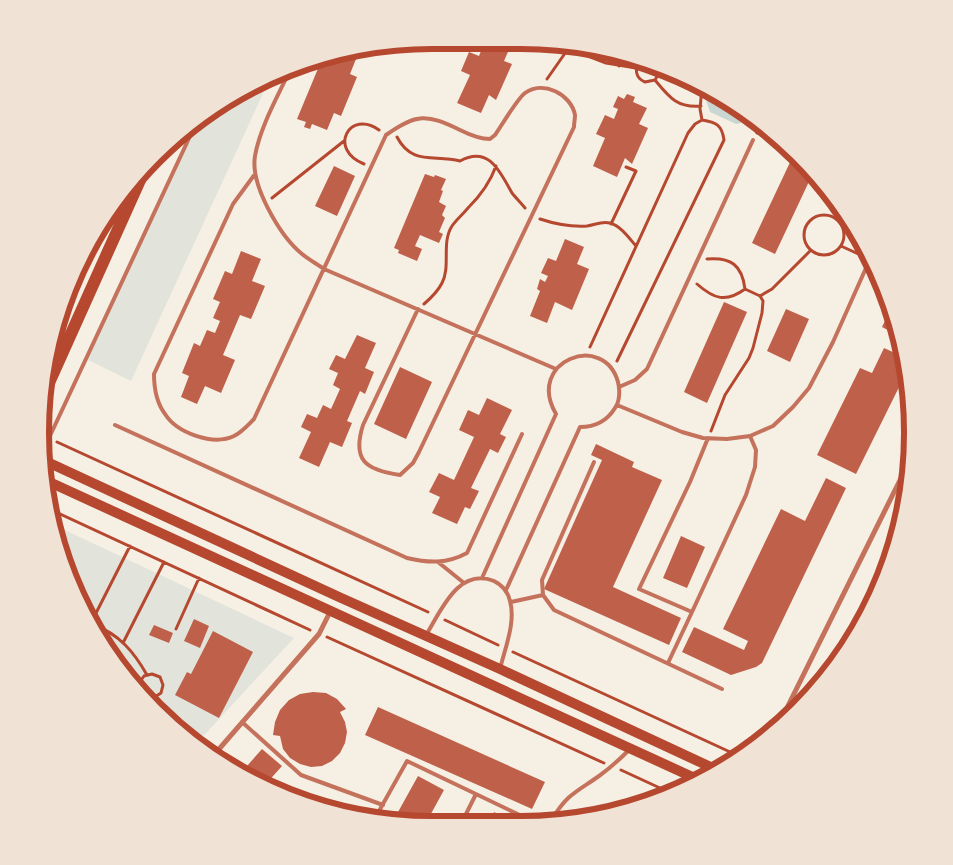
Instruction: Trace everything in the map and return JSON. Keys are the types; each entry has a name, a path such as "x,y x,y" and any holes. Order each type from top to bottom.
{"main road":[{"path":"53,373 138,186"},
{"path":"50,463 709,766"},
{"path":"52,483 691,776"}],"street":[{"path":"786,709 901,477"},
{"path":"217,751 318,634 330,612"}],"lane":[{"path":"286,78 265,124 255,156 255,174 265,203 282,232 301,254 324,269 556,369"},
{"path":"255,174 233,204 154,374 154,388 158,403 166,416 195,436 222,440 232,437 242,431 254,418 386,135 408,120 431,118 474,137 490,139 495,135 524,94 536,88 550,88 559,93 573,109 575,117 574,127 420,452 400,475 387,473 364,461 358,450 359,439 363,425 418,309"},
{"path":"49,438 190,135"},
{"path":"619,387 635,380 647,369 753,140"},
{"path":"617,405 682,432 708,438 727,439 750,436 773,426 809,388 833,342 867,267"},
{"path":"482,578 556,414 548,396 548,387 552,375 562,363 572,357 586,356 603,361 612,371 619,387 617,405 602,422 593,426 580,427 506,590"},
{"path":"115,425 407,558 426,562 456,559 467,553 522,434"},
{"path":"668,664 746,495 756,467 756,450 750,436"},
{"path":"692,612 639,589 690,482 708,438"},
{"path":"594,462 542,580 543,595 554,610 722,689"},
{"path":"438,562 464,583"},
{"path":"426,636 456,589 464,583 477,577 499,584 506,590 511,602 511,623 500,669"},
{"path":"511,602 543,595"},
{"path":"242,722 301,775 383,805"},
{"path":"555,814 573,792 612,766 630,749"},
{"path":"379,812 407,761 522,816"},
{"path":"465,816 476,794"}],"path":[{"path":"541,88 566,52"},
{"path":"580,54 606,63 636,68 637,75 641,81 648,83 656,80 658,75"},
{"path":"619,66 620,62"},
{"path":"656,80 672,100 692,107 701,106"},
{"path":"702,94 702,120"},
{"path":"586,356 688,133 695,124 702,120 709,121 718,126 723,132 724,140 612,371"},
{"path":"371,167 354,160 346,152 344,141 348,130 364,123 372,125 386,135"},
{"path":"394,129 401,144 410,153 435,159 460,161 478,155 490,160 525,208 540,219 571,226 589,226 601,222 612,224 623,231 636,246"},
{"path":"265,203 344,141"},
{"path":"418,309 443,283 447,239 452,226 480,196 492,177 496,166"},
{"path":"612,224 636,171 626,167"},
{"path":"821,215 828,215 839,222 844,234 841,246 830,255 816,254 810,250 806,246 804,233 809,221 821,215"},
{"path":"841,246 860,255"},
{"path":"760,296 772,289 810,250"},
{"path":"697,260 725,259 734,264 742,274 745,290"},
{"path":"690,276 705,291 721,298 735,296 745,290"},
{"path":"708,438 725,395 749,358 762,313 763,301 760,296 745,290"},
{"path":"49,438 732,753"},
{"path":"57,512 318,634 662,789"},
{"path":"95,615 130,546"},
{"path":"124,643 164,562"},
{"path":"176,629 199,578"},
{"path":"103,629 124,643 147,674"},
{"path":"140,681 147,674 156,675 162,680 161,693 154,697"}],"shaded area":[{"path":"266,87 131,381 86,359 191,135 219,113"},
{"path":"705,97 734,113 743,120 741,123 736,124 710,112"},
{"path":"61,528 294,638 201,739 161,704 144,686 113,646 88,602 69,556"}],"building":[{"path":"482,49 509,49 504,61 512,64 496,100 489,95 481,113 457,103 470,75 461,71 469,52 479,56"},
{"path":"357,56 350,74 357,77 341,116 334,113 327,130 312,124 310,129 304,127 306,122 297,119 319,66"},
{"path":"627,94 635,97 633,102 647,108 639,124 648,128 632,164 625,158 617,177 593,166 605,138 596,134 605,115 614,119 618,109 613,107 618,96 624,99"},
{"path":"791,160 810,180 775,254 752,243"},
{"path":"334,166 355,176 337,216 315,206"},
{"path":"425,174 446,179 441,190 443,191 439,202 446,206 442,215 445,218 439,232 443,234 439,243 420,235 415,246 422,249 417,261 398,253 399,250 394,248"},
{"path":"565,239 584,247 577,264 589,269 572,310 555,302 547,323 530,316 540,291 537,289 540,279 545,282 548,276 541,273 548,258 556,261"},
{"path":"241,251 261,259 252,281 265,286 251,319 240,315 223,355 235,360 221,393 205,386 197,404 181,397 189,376 182,373 194,343 200,346 207,330 215,333 220,321 213,318 220,302 213,299 225,271 232,274"},
{"path":"724,302 747,312 707,403 684,392"},
{"path":"786,309 809,319 790,362 767,351"},
{"path":"886,318 891,332 882,327"},
{"path":"357,335 376,343 365,368 374,372 365,394 360,391 347,421 352,423 342,447 330,442 319,467 299,458 311,432 301,427 307,414 317,418 323,405 331,409 340,389 333,385 338,373 329,369 336,355 345,359"},
{"path":"884,348 896,353 901,383 856,474 817,455 860,368 872,373"},
{"path":"400,367 432,382 406,439 374,424"},
{"path":"487,398 512,410 500,434 506,437 498,453 490,449 471,488 479,491 470,509 465,507 457,524 432,513 440,497 429,492 439,473 454,480 474,437 459,430 468,410 479,415"},
{"path":"596,444 634,462 632,467 662,480 613,587 681,618 669,645 544,589 602,460 591,455"},
{"path":"826,478 846,488 762,663 756,667 731,675 682,652 694,627 744,650 748,641 723,629 781,509 805,521"},
{"path":"681,536 705,547 687,588 663,578"},
{"path":"194,619 209,626 200,648 184,641"},
{"path":"154,625 173,633 169,643 149,635"},
{"path":"213,631 253,652 219,718 175,695 187,672 191,674"},
{"path":"326,693 337,699 346,709 340,712 347,732 345,743 340,753 332,761 322,766 311,767 300,764 290,758 283,749 280,736 273,735 275,722 280,710 289,700 300,694"},
{"path":"378,707 545,782 532,809 365,735"},
{"path":"262,749 282,766 270,780 246,768"},
{"path":"418,776 444,790 430,816 397,814"},
{"path":"494,812 502,816 492,816"}]}
